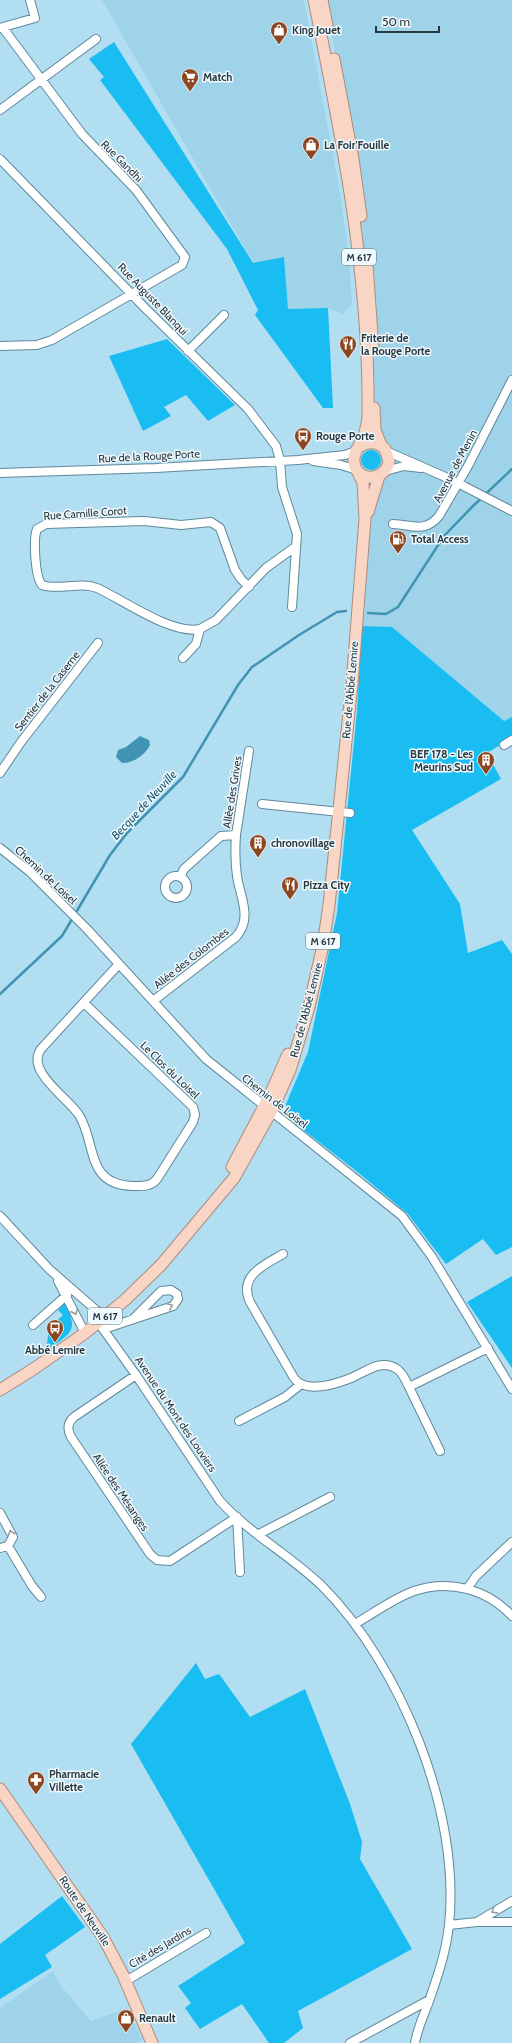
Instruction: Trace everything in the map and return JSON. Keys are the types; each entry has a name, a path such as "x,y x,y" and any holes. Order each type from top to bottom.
{"main road":[{"name":"Rue de l'Abbé Lemire","path":"0,1390 35,1368 85,1332 102,1323 157,1269 194,1225 268,1109 290,1049 308,980 321,910 335,811 344,683 355,625 365,518 362,484 354,461 366,430 368,413 361,278 346,162 314,0"},
{"name":"Rue de l'Abbé Lemire","path":"322,0 354,158 369,277 375,426 389,461 382,474 365,518"},
{"path":"358,449 368,442 384,448"},
{"path":"358,471 367,477 382,474"},
{"name":"Route de Neuville","path":"1,1794 94,1922 126,1981 152,2043"}],"street":[{"path":"1,28 35,18 30,0"},
{"name":"Rue Gandhi","path":"1,28 85,138 136,190 185,257 182,265 133,294"},
{"path":"0,110 96,39"},
{"name":"Rue Auguste Blanqui","path":"0,159 188,351 248,409 276,446 280,460 282,487 297,534 295,547 297,561 292,607"},
{"path":"0,346 37,345 47,342 133,294"},
{"path":"188,351 224,315"},
{"name":"Avenue de Menin","path":"393,524 426,527 433,523 446,506 459,483 512,380"},
{"path":"384,448 474,490 512,512"},
{"name":"Rue de la Rouge Porte","path":"298,460 344,455 358,449"},
{"name":"Rue de la Rouge Porte","path":"0,473 156,468 280,460 298,460 335,464 358,471"},
{"path":"382,474 404,466 430,470"},
{"name":"Rue Camille Corot","path":"200,629 186,630 162,621 91,586 42,585 37,574 35,536 37,529 44,525 53,524 144,521 181,525 211,522 220,528 235,570 249,587"},
{"path":"183,658 196,644 200,629 216,620 266,568 295,547"},
{"name":"Sentier de la Caserne","path":"0,772 21,742 98,643"},
{"path":"504,745 512,740"},
{"name":"Allée des Grives","path":"180,877 184,869 221,836 236,836 243,801 249,751"},
{"path":"262,804 350,813"},
{"name":"Allée des Colombes","path":"153,1001 236,937 241,930 245,921 245,912 236,868 236,836"},
{"name":"Chemin de Loisel","path":"0,848 30,872 83,925 198,1052 402,1216 427,1250 512,1389"},
{"name":"Le Clos du Loisel","path":"84,1003 193,1107 193,1122 158,1179 151,1184 144,1186 117,1184 100,1173 79,1115 41,1073 38,1066 37,1055 41,1049 119,964"},
{"path":"0,1216 49,1269 67,1295 85,1332"},
{"path":"283,1254 253,1273 248,1284 247,1294 294,1378 300,1385 316,1387 342,1380 373,1367 385,1365 399,1370 409,1387 440,1451"},
{"name":"Avenue du Mont des Louviers","path":"49,1269 102,1323 220,1501 313,1578 355,1624 380,1662 405,1712 419,1743 434,1784 443,1823 450,1867 451,1896 449,1925 442,1963 415,2043"},
{"path":"102,1323 134,1318 173,1306 178,1299 177,1294 171,1290 161,1291 134,1318"},
{"path":"33,1326 67,1295"},
{"path":"409,1387 488,1348"},
{"name":"Allée des Mésanges","path":"136,1375 74,1417 69,1422 68,1430 71,1437 150,1554 157,1560 170,1562 237,1516"},
{"path":"240,1420 285,1397 300,1385"},
{"path":"259,1534 330,1497"},
{"path":"0,1513 12,1533 13,1540 4,1547 41,1596"},
{"path":"237,1516 240,1572"},
{"path":"468,1589 476,1576 512,1542"},
{"path":"355,1624 414,1591 441,1586 468,1589 490,1598 512,1616"},
{"path":"477,1922 512,1901"},
{"path":"449,1925 477,1922 512,1922"},
{"name":"Cité des Jardins","path":"126,1981 206,1933"},
{"path":"350,2043 430,2000"}],"shaded area":[{"path":"102,0 304,0 340,193 349,255 352,304 343,314 328,308 288,309 284,257 253,263"},
{"path":"325,0 512,0 512,717 504,721 392,627 362,626 371,463 358,170"},
{"path":"114,42 253,263 284,257 288,309 328,308 333,408 323,408 255,315 258,310 227,249 100,80 104,77 89,59"},
{"path":"167,339 235,405 208,421 186,395 164,407 171,416 143,431 109,356"},
{"path":"367,450 375,450 381,456 381,464 375,470 367,470 361,464 361,456"},
{"path":"362,626 392,627 504,721 512,717 512,738 487,753 501,779 412,830 460,904 468,953 502,940 512,954 512,1247 496,1255 483,1239 446,1264 407,1213 288,1118 286,1104 308,1052 337,913 357,711"},
{"path":"140,736 149,740 150,745 148,749 135,760 122,763 116,757 118,750 126,747"},
{"path":"512,1276 512,1368 467,1302"},
{"path":"65,1303 71,1319 71,1330 64,1338 50,1348 47,1344 49,1328 63,1315 58,1310"},
{"path":"196,1663 205,1679 219,1674 250,1717 305,1689 350,1804 362,1842 360,1859 412,1949 298,2011 303,2028 284,2043 269,2043 242,2004 200,2029 185,2008 191,2003 178,1986 245,1943 131,1744"},
{"path":"62,1896 85,1927 45,1955 52,1967 0,1999 0,1944"},
{"path":"53,1971 61,1986 91,2021 127,2008 142,2040 138,2043 0,2043 0,2008"}],"waterway":[{"name":"Becque de Neuville","path":"368,613 386,614 398,607 444,536 512,469"},
{"name":"Becque de Neuville","path":"0,994 62,936 110,855 127,833 183,777 238,685 252,667 299,635 337,612 346,611"}],"place":[{"name":"King Jouet","path":"279,45"},
{"name":"Match","path":"190,92"},
{"name":"La Foir'Fouille","path":"311,160"},
{"name":"Friterie de la Rouge Porte","path":"348,359"},
{"name":"Rouge Porte","path":"303,451"},
{"name":"Total Access","path":"398,554"},
{"name":"BEF 178 - Les Meurins Sud","path":"486,775"},
{"name":"chronovillage","path":"258,858"},
{"name":"Pizza City","path":"290,900"},
{"name":"Abbé Lemire","path":"55,1343"},
{"name":"Pharmacie Villette","path":"36,1795"},
{"name":"Renault","path":"126,2033"}]}
